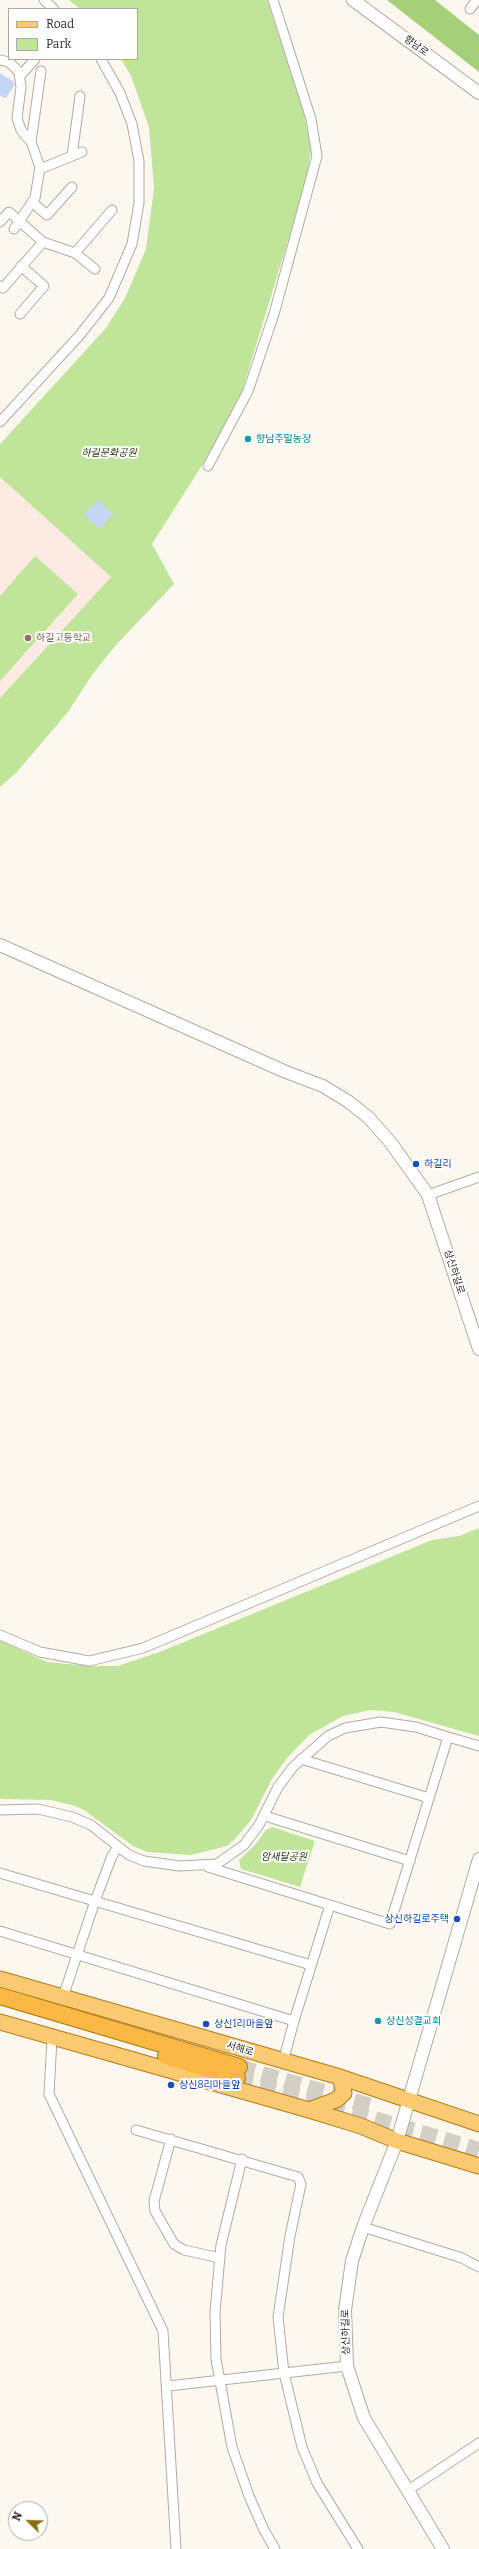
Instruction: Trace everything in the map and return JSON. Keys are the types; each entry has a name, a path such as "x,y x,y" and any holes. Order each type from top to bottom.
{"highway":[{"name":"서해로","path":"0,1996 238,2072 0,2005"}],"main road":[{"name":"서해로","path":"0,1979 283,2062 340,2077 479,2124"},
{"path":"0,2022 309,2110 361,2126 397,2141 479,2166"},
{"path":"309,2110 336,2100 344,2093 340,2077"}],"street":[{"path":"44,0 53,8"},
{"path":"208,466 248,391 274,314 317,156 311,119 274,0"},
{"name":"향남로","path":"352,0 479,93"},
{"path":"470,9 477,0"},
{"path":"0,60 15,66 20,76 21,87 17,118 21,130 31,142 40,169 39,183 32,202 14,230"},
{"path":"20,76 34,60"},
{"path":"0,422 79,336 109,298 132,244 139,203 140,161 132,124 120,93 102,60"},
{"path":"31,142 41,71"},
{"path":"72,156 80,96"},
{"path":"40,169 82,152"},
{"path":"32,202 47,215 72,187"},
{"path":"75,253 112,210"},
{"path":"0,222 9,212 43,242 75,253 95,269"},
{"path":"0,286 3,288 43,242"},
{"path":"20,314 46,289 21,266"},
{"name":"상신하길로","path":"0,945 286,1072 324,1086 349,1102 369,1118 391,1143 428,1195 479,1349"},
{"path":"428,1195 479,1177"},
{"path":"0,1635 40,1652 89,1661 143,1648 479,1506"},
{"path":"0,1810 38,1809 57,1812 91,1825 129,1855 144,1861 174,1866 204,1866 217,1864 244,1845 265,1816 278,1787 301,1759 328,1736 363,1724 399,1724 479,1746"},
{"path":"204,1866 390,1924 448,1737"},
{"path":"301,1759 429,1798"},
{"path":"265,1816 410,1861"},
{"path":"63,1997 76,1954 95,1901 112,1856 118,1847"},
{"name":"상신하길로","path":"443,2549 364,2418 347,2366 345,2310 352,2261 363,2228 397,2141 479,1859"},
{"path":"0,1873 311,1965"},
{"path":"283,2062 294,2021 330,1905"},
{"path":"0,1931 294,2021"},
{"path":"52,2038 49,2094 163,2331 168,2386 176,2549"},
{"path":"136,2130 242,2159 298,2177 301,2184 290,2236 278,2317 284,2373 302,2447 317,2483 358,2549"},
{"path":"171,2139 154,2201 155,2211 174,2244 184,2250 220,2258"},
{"path":"242,2159 220,2258 215,2312 216,2359 234,2454 249,2496 264,2530 275,2549"},
{"path":"363,2228 462,2258 479,2267"},
{"path":"168,2386 347,2366"},
{"path":"407,2491 479,2443"}],"shaded area":[{"name":"하길고등학교","path":"0,477 111,577 0,698"}],"green space":[{"name":"하길문화공원","path":"69,0 267,0 304,114 311,150 306,182 239,401 201,467 152,544 174,584 115,646 92,675 68,712 16,773 0,787 0,698 111,577 0,477 0,444 106,328 125,298 146,249 154,188 149,127 131,76 122,60 138,60 138,8 79,8"},
{"path":"387,0 435,0 479,35 479,72"},
{"path":"35,556 78,594 0,681 0,596"},
{"path":"479,1528 479,1736 394,1712 371,1710 343,1716 309,1735 287,1758 272,1779 251,1820 235,1839 227,1846 191,1855 147,1852 133,1846 84,1810 75,1806 51,1800 0,1799 0,1641 47,1662 90,1666 118,1666 162,1651 432,1540 459,1536"},
{"name":"암새달공원","path":"272,1827 315,1841 300,1887 241,1869 239,1860 254,1846 266,1830"}],"water":[{"path":"0,73 14,82 14,86 6,98 0,96"},
{"path":"98,500 113,514 100,529 84,515"}],"tunnel":[{"path":"239,2067 374,2107"},
{"path":"237,2078 479,2150"}],"place":[{"name":"향남주말농장","path":"248,439"},
{"name":"하길고등학교","path":"28,638"},
{"name":"하길리","path":"416,1164"},
{"name":"상신하길로주택","path":"457,1919"},
{"name":"상신성결교회","path":"378,2021"},
{"name":"상신1리마을앞","path":"206,2024"},
{"name":"상신8리마을앞","path":"171,2085"}]}
